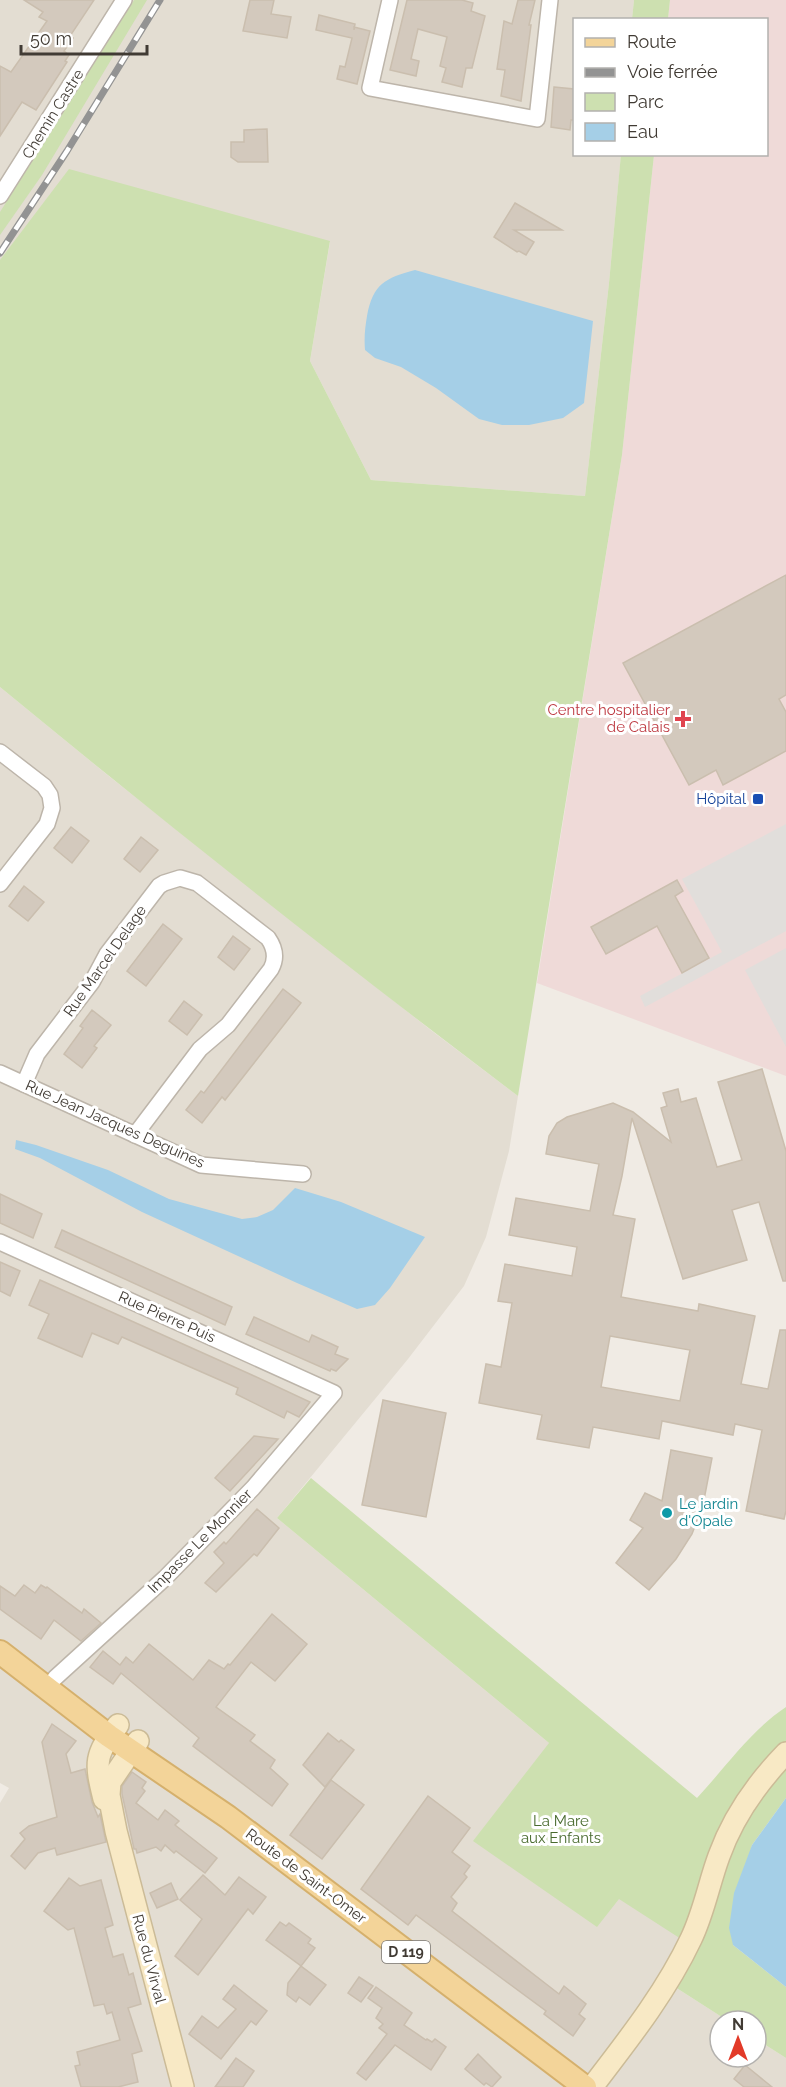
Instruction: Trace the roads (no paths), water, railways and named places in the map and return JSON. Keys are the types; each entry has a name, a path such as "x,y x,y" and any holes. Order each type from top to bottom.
{"main road":[{"name":"Route de Saint-Omer","path":"0,1640 55,1678 113,1731"},
{"name":"Route de Saint-Omer","path":"0,1652 134,1746 585,2087"}],"street":[{"name":"Chemin Castre","path":"0,196 124,0"},
{"path":"390,0 370,88 537,119 550,0"},
{"path":"0,752 44,786 50,795 52,808 46,824 0,884"},
{"name":"Rue Marcel Delage","path":"24,1084 37,1054 92,982 107,954 159,886 176,879 193,881 268,938 274,947 274,961 271,969 228,1025 200,1049 135,1135"},
{"name":"Rue Jean Jacques Deguines","path":"0,1073 201,1165 303,1174"},
{"name":"Rue Pierre Puis","path":"0,1242 334,1393"},
{"name":"Impasse Le Monnier","path":"55,1678 181,1562 253,1488 334,1393"},
{"name":"Rue du Virval","path":"113,1731 100,1751 98,1769 107,1809 116,1831"},
{"name":"Rue du Virval","path":"134,1746 110,1782 109,1794 116,1831 183,2087"},
{"path":"592,2087 672,1975 693,1935 718,1857 730,1831 758,1784 786,1753"}],"water":[{"path":"415,270 593,321 584,403 563,418 529,425 502,425 479,419 436,388 401,367 375,358 365,350 367,316 373,296 377,289 388,280"},
{"path":"16,1140 108,1170 169,1199 242,1219 257,1217 273,1210 295,1188 341,1202 425,1237 390,1288 375,1305 357,1309 142,1212 40,1158 15,1149"},
{"path":"786,1798 786,1987 733,1945 729,1928 734,1893 752,1845"}],"railway":[{"path":"0,253 67,151 160,0"}],"place":[{"name":"Centre hospitalier de Calais","path":"683,719"},
{"name":"Hôpital","path":"758,799"},
{"name":"Le jardin d'Opale","path":"667,1513"}],"park label":[{"name":"La Mare aux Enfants","path":"561,1830"}]}
